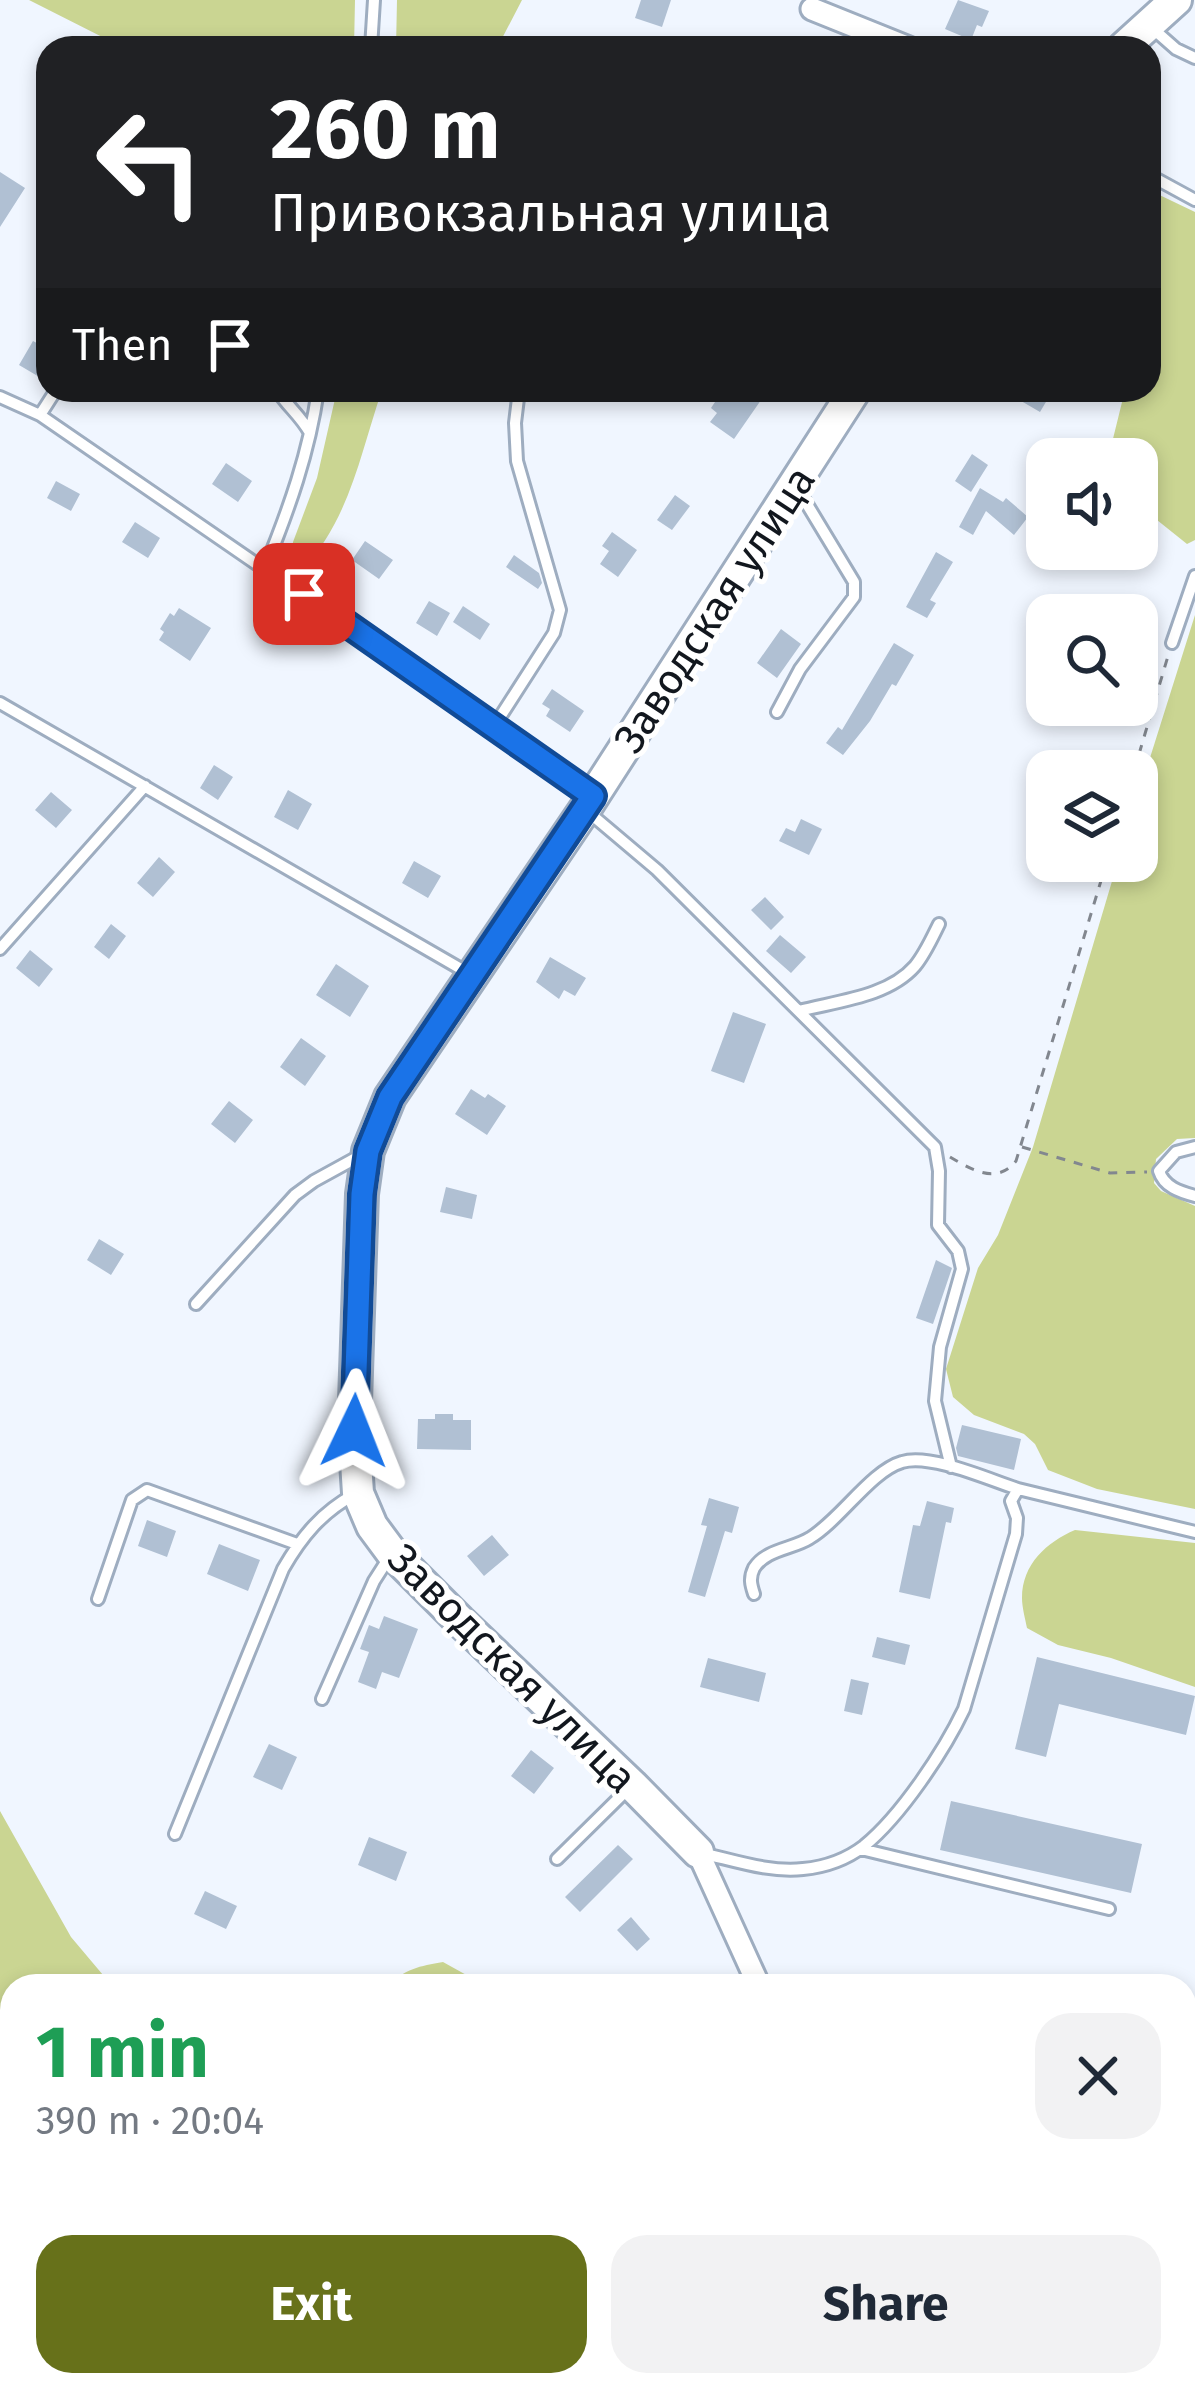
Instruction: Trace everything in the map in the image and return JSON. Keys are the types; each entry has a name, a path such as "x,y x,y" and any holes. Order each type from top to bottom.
{"street":[{"path":"1136,36 1175,0"},
{"path":"812,9 879,36"},
{"name":"Заводская улица","path":"698,1852 392,1553 372,1526 358,1492 355,1407 362,1194 368,1151 390,1097 589,802 847,402"},
{"path":"698,1852 754,1974"}],"lane":[{"path":"372,36 374,0"},
{"path":"1148,25 1160,36"},
{"path":"1161,37 1195,58"},
{"path":"1161,182 1195,200"},
{"path":"0,397 40,415 266,568 494,728 589,802 935,1148 938,1225 958,1251 962,1269 940,1347 935,1401 950,1467"},
{"path":"40,415 48,402"},
{"path":"284,402 312,436"},
{"path":"266,568 312,436 316,402"},
{"path":"494,728 554,633 560,610 517,461 518,402"},
{"path":"777,712 800,669 856,590 795,484"},
{"path":"1172,643 1195,576"},
{"path":"0,703 471,974"},
{"path":"0,949 145,786"},
{"path":"800,1011 880,990 897,980 919,961 939,924"},
{"path":"1195,1147 1176,1152 1159,1171 1163,1181 1195,1196"},
{"path":"196,1304 295,1196 368,1151"},
{"path":"754,1594 749,1581 764,1558 810,1538 887,1469 906,1460 950,1467 1018,1490 1195,1532"},
{"path":"98,1599 132,1500 147,1490 297,1544"},
{"path":"698,1852 799,1870 839,1861 879,1832 952,1735 964,1709 1016,1534 1011,1501 1018,1490"},
{"path":"175,1834 283,1569 297,1544 333,1507 358,1492"},
{"path":"322,1700 374,1581 392,1553"},
{"path":"557,1858 632,1785"},
{"path":"861,1849 1109,1909"}],"path":[{"path":"1140,750 1172,643"},
{"path":"935,1148 974,1171 992,1175 1013,1166 1101,882"},
{"path":"1021,1147 1110,1172 1159,1171"}],"green space":[{"path":"29,0 355,0 354,36 100,36"},
{"path":"397,0 522,0 503,36 396,36"},
{"path":"1161,196 1195,212 1195,540 1187,544 1158,521 1158,438 1113,438 1122,402 1161,402"},
{"path":"334,402 378,402 342,508 301,570 291,562 293,542 317,478"},
{"path":"1195,615 1195,1138 1177,1139 1156,1159 1154,1183 1195,1206 1195,1509 1097,1489 1048,1470 1035,1444 1024,1434 974,1415 953,1397 946,1369 978,1268 998,1235 1033,1147 1112,882 1158,882 1158,750 1152,750"},
{"path":"1075,1530 1195,1543 1195,1687 1058,1645 1027,1628 1022,1598 1026,1575 1046,1548"},
{"path":"0,1811 71,1937 102,1974 0,1974"},
{"path":"443,1962 465,1974 404,1974"}],"building":[{"path":"641,0 671,0 662,27 635,18"},
{"path":"958,0 989,11 973,36 945,29"},
{"path":"0,172 25,188 0,227"},
{"path":"33,341 36,343 36,375 19,365"},
{"path":"715,402 760,402 734,439 710,422 717,413 711,408"},
{"path":"1023,402 1046,402 1040,412"},
{"path":"972,454 988,465 971,492 955,481"},
{"path":"226,463 252,481 238,502 212,484"},
{"path":"56,481 80,494 71,511 47,498"},
{"path":"980,488 1003,502 1006,498 1026,515 1014,535 986,511 973,535 959,527"},
{"path":"675,495 690,506 672,530 657,520"},
{"path":"135,522 160,538 148,558 122,542"},
{"path":"612,532 637,550 618,577 600,564 609,551 602,546"},
{"path":"365,541 393,560 379,579 352,560"},
{"path":"936,552 953,562 930,600 936,603 927,618 906,607"},
{"path":"514,555 539,573 542,583 538,589 506,567"},
{"path":"429,601 450,613 437,636 416,623"},
{"path":"463,606 490,624 480,640 453,622"},
{"path":"179,608 211,628 190,661 159,640 170,613 174,616"},
{"path":"781,629 801,644 777,678 757,663"},
{"path":"894,643 914,655 843,755 826,743 838,727 842,730"},
{"path":"552,689 584,711 570,732 546,716 550,709 542,704"},
{"path":"214,765 233,777 218,800 200,788"},
{"path":"288,790 312,804 298,830 274,817"},
{"path":"51,792 72,810 56,828 35,810"},
{"path":"801,819 822,829 809,855 779,841 786,828 795,832"},
{"path":"159,857 175,872 153,897 137,883"},
{"path":"414,861 441,876 428,898 402,883"},
{"path":"765,897 784,917 771,930 751,910"},
{"path":"111,924 126,936 109,959 94,947"},
{"path":"780,935 806,957 791,973 766,951"},
{"path":"30,950 53,969 39,987 16,968"},
{"path":"550,957 586,978 575,996 564,990 559,999 536,982"},
{"path":"336,964 369,986 350,1017 316,995"},
{"path":"733,1012 766,1024 744,1083 711,1071"},
{"path":"301,1038 326,1056 305,1086 280,1067"},
{"path":"471,1089 506,1106 487,1135 455,1114"},
{"path":"229,1101 253,1120 235,1143 211,1124"},
{"path":"446,1187 477,1195 472,1219 440,1212"},
{"path":"99,1239 124,1254 111,1275 87,1260"},
{"path":"936,1260 952,1268 933,1324 916,1318"},
{"path":"435,1414 471,1420 471,1450 417,1449 418,1419 435,1419"},
{"path":"962,1425 1021,1439 1014,1470 958,1456"},
{"path":"709,1498 739,1507 732,1533 725,1531 705,1597 688,1592 707,1526 701,1525"},
{"path":"927,1501 954,1508 951,1523 946,1522 930,1599 899,1592 913,1525 920,1526"},
{"path":"147,1520 176,1531 167,1557 138,1546"},
{"path":"492,1535 509,1555 484,1576 467,1556"},
{"path":"219,1544 260,1560 248,1591 207,1574"},
{"path":"384,1616 418,1629 399,1678 382,1672 376,1689 358,1682 369,1652 360,1649 369,1625 379,1629"},
{"path":"877,1637 910,1645 905,1665 872,1657"},
{"path":"1037,1657 1195,1696 1186,1735 1059,1704 1046,1757 1015,1749"},
{"path":"708,1658 766,1673 759,1702 700,1687"},
{"path":"851,1679 869,1683 862,1715 844,1711"},
{"path":"269,1744 297,1757 282,1790 253,1777"},
{"path":"531,1750 554,1768 534,1794 511,1776"},
{"path":"951,1801 1142,1844 1131,1893 940,1850"},
{"path":"369,1837 407,1852 396,1881 358,1865"},
{"path":"618,1845 633,1859 580,1912 565,1897"},
{"path":"205,1891 237,1906 226,1929 194,1914"},
{"path":"631,1917 650,1939 637,1951 617,1930"}],"route":[{"path":"304,594 593,796 390,1097 377,1124 362,1194 354,1431"}]}
